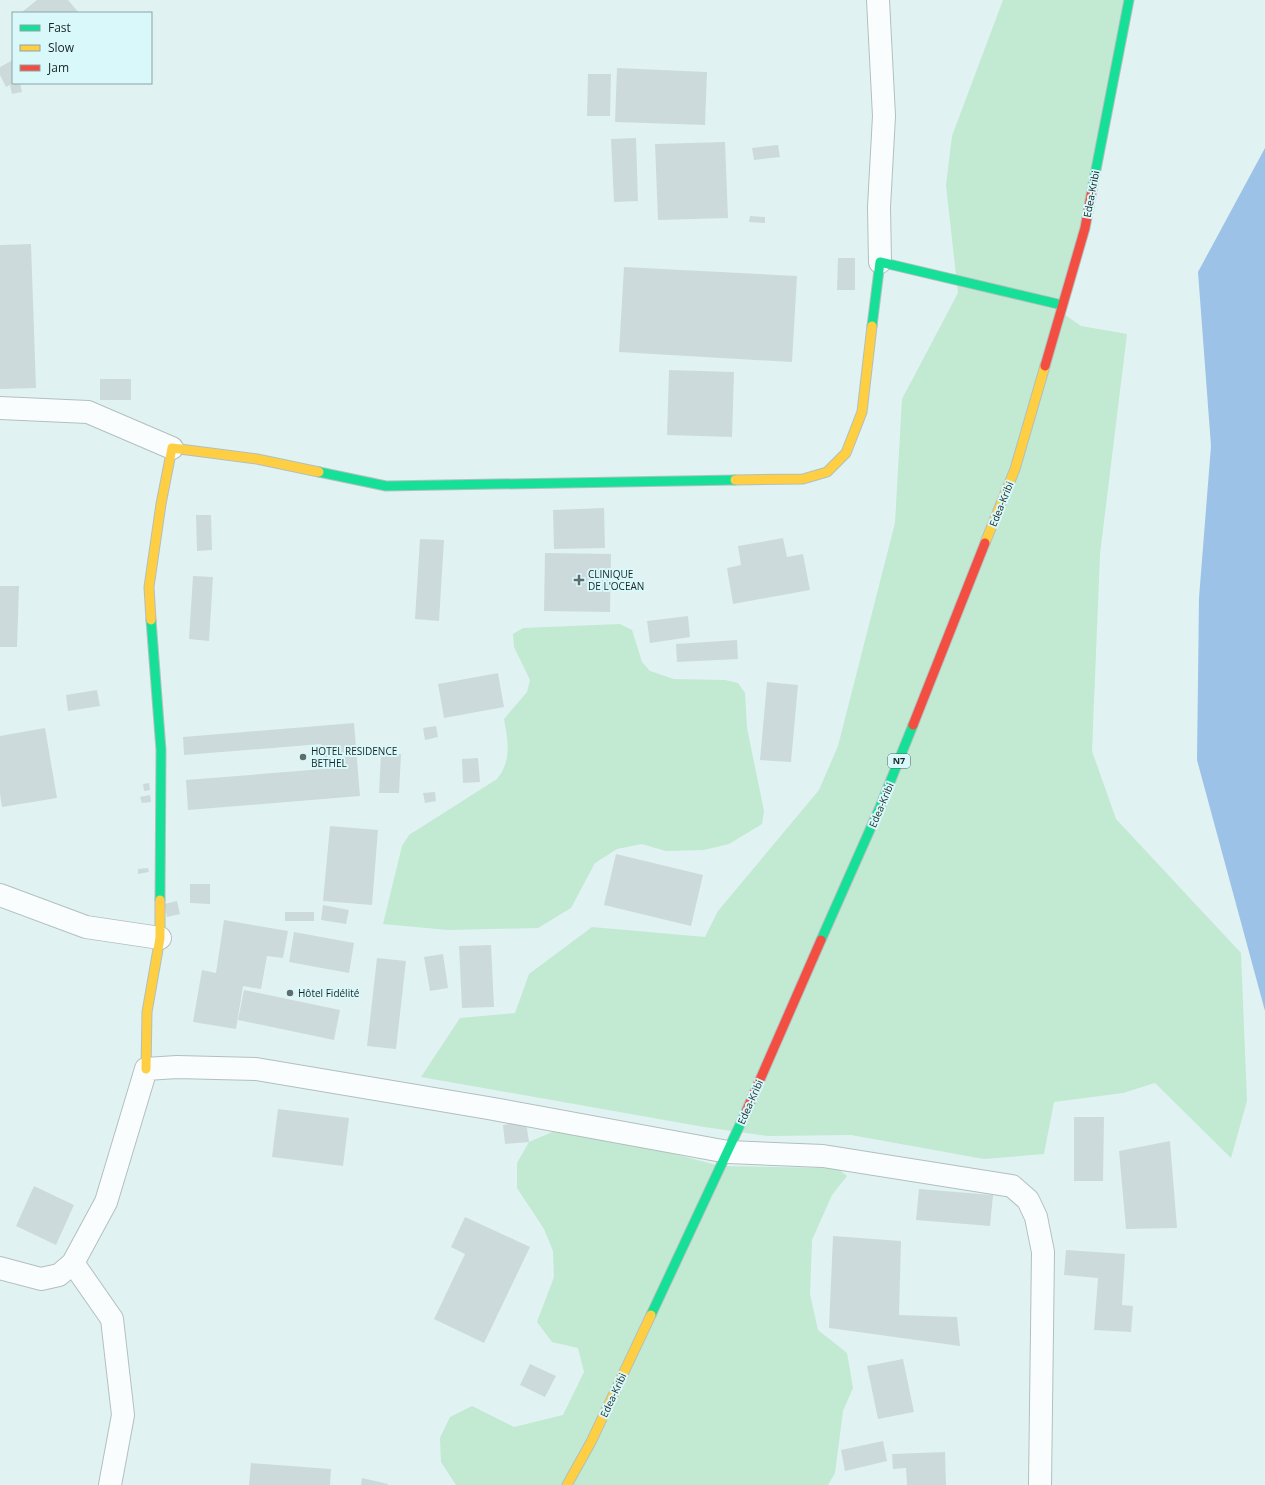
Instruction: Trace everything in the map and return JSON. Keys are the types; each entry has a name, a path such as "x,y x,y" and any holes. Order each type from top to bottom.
{"main road":[{"name":"Edea-Kribi","path":"567,1485 591,1442 728,1152 880,807 1012,476 1085,228 1129,0"},
{"path":"146,1069 147,1012 160,938 161,750 149,587 161,504 172,448 257,459 386,486 803,479 827,472 846,453 862,412 880,262 1062,305"}],"street":[{"path":"878,0 884,116 879,207 880,262"},
{"path":"0,408 88,412 172,448"},
{"path":"0,895 86,927 160,938"},
{"path":"0,1268 41,1279 59,1275 73,1263 106,1202 146,1069 177,1067 256,1069 488,1108 728,1152 823,1156 1012,1186 1028,1200 1036,1217 1043,1252 1040,1485"},
{"path":"73,1263 112,1319 123,1415 110,1485"}],"green space":[{"path":"1003,0 1132,0 1061,312 1081,326 1127,334 1100,554 1092,751 1116,819 1241,953 1247,1101 1231,1158 1155,1083 1123,1093 1054,1102 1044,1154 984,1159 851,1135 768,1136 704,1127 421,1077 460,1018 515,1013 529,974 592,927 705,937 718,911 819,790 838,746 895,523 902,399 958,293 946,185 952,136"},
{"path":"620,624 632,630 642,662 650,671 674,679 725,680 738,683 745,693 747,728 764,811 762,824 729,844 704,850 666,851 642,844 617,849 595,863 571,908 538,928 448,930 383,924 402,846 409,835 497,779 502,772 508,750 504,719 527,692 530,680 514,647 513,634 523,628"},
{"path":"557,1130 644,1146 720,1166 838,1169 847,1176 832,1195 812,1240 810,1294 818,1330 847,1353 853,1388 843,1411 835,1473 828,1485 456,1485 441,1462 440,1438 450,1417 472,1406 514,1427 563,1415 584,1372 578,1348 552,1342 537,1322 554,1277 553,1251 544,1229 517,1188 517,1163 529,1142"}],"water":[{"path":"1265,148 1265,1011 1197,760 1199,598 1211,446 1198,272"}],"building":[{"path":"37,0 68,0 78,12 22,12"},
{"path":"12,61 12,84 6,87 0,75 0,67"},
{"path":"617,68 707,72 705,125 615,122"},
{"path":"588,74 611,74 610,116 587,116"},
{"path":"20,84 22,92 12,94 10,85"},
{"path":"636,138 638,201 614,202 611,139"},
{"path":"725,142 728,218 658,220 655,144"},
{"path":"778,145 780,157 754,160 752,148"},
{"path":"750,216 765,217 765,223 749,222"},
{"path":"31,244 36,388 0,389 0,245"},
{"path":"838,258 855,258 855,290 837,290"},
{"path":"624,267 797,276 792,362 619,352"},
{"path":"669,370 734,372 732,437 667,435"},
{"path":"100,379 131,379 131,400 100,400"},
{"path":"604,508 605,548 554,549 553,510"},
{"path":"196,515 211,515 212,550 197,551"},
{"path":"783,538 787,557 803,554 810,590 733,604 727,568 741,565 738,546"},
{"path":"420,539 444,540 439,621 415,619"},
{"path":"545,553 611,554 610,612 544,611"},
{"path":"193,576 213,577 209,641 189,639"},
{"path":"0,586 19,586 17,647 0,647"},
{"path":"688,616 690,637 650,643 647,621"},
{"path":"737,640 738,659 677,662 676,644"},
{"path":"498,673 504,707 444,718 438,684"},
{"path":"767,682 798,685 791,762 760,760"},
{"path":"97,690 100,706 68,711 66,695"},
{"path":"354,723 360,796 188,810 186,780 323,769 321,744 184,755 183,737"},
{"path":"436,726 438,737 425,740 423,728"},
{"path":"45,728 57,798 2,807 0,794 0,736"},
{"path":"381,754 401,754 399,793 379,793"},
{"path":"478,758 480,782 463,783 462,759"},
{"path":"149,783 150,790 144,791 143,784"},
{"path":"435,792 436,801 425,803 423,793"},
{"path":"150,795 151,802 142,803 140,797"},
{"path":"330,826 378,830 372,905 323,901"},
{"path":"616,854 703,875 691,926 604,905"},
{"path":"148,868 149,872 138,874 138,869"},
{"path":"190,884 210,884 210,904 190,903"},
{"path":"177,901 180,914 167,917 164,904"},
{"path":"323,905 349,910 346,924 321,920"},
{"path":"285,912 314,912 314,921 285,921"},
{"path":"224,920 288,931 283,958 267,956 261,989 243,986 236,1029 193,1022 202,970 216,973"},
{"path":"294,932 354,943 349,973 289,962"},
{"path":"491,945 494,1007 462,1008 459,946"},
{"path":"443,954 448,988 430,991 424,957"},
{"path":"377,958 406,961 396,1049 367,1046"},
{"path":"244,990 340,1010 334,1040 238,1020"},
{"path":"278,1109 349,1118 343,1166 272,1157"},
{"path":"1074,1117 1104,1117 1103,1181 1074,1181"},
{"path":"526,1122 529,1142 505,1144 503,1125"},
{"path":"1170,1141 1177,1228 1126,1229 1119,1151"},
{"path":"34,1186 74,1205 56,1245 16,1226"},
{"path":"919,1189 993,1195 990,1226 916,1220"},
{"path":"465,1217 530,1247 484,1343 434,1319 465,1254 451,1247"},
{"path":"833,1236 901,1241 899,1315 957,1317 960,1346 829,1328"},
{"path":"1066,1250 1125,1254 1122,1305 1133,1306 1131,1332 1094,1330 1098,1278 1064,1275"},
{"path":"903,1359 914,1412 878,1419 867,1366"},
{"path":"530,1364 556,1376 545,1397 520,1385"},
{"path":"883,1441 887,1461 845,1471 841,1450"},
{"path":"945,1452 946,1485 907,1485 906,1468 893,1469 892,1454"},
{"path":"251,1463 331,1469 330,1485 249,1485"},
{"path":"362,1478 388,1484 388,1485 361,1485"}],"traffic: fast":[{"path":"1092,190 1129,0"},
{"path":"872,326 880,262 1062,305"},
{"path":"319,472 386,486 735,480"},
{"path":"151,620 161,750 160,900"},
{"path":"821,940 880,807 913,725"},
{"path":"651,1315 745,1114"}],"traffic: slow":[{"path":"735,480 803,479 827,472 846,453 862,412 872,326"},
{"path":"985,543 1015,469 1045,366"},
{"path":"151,620 149,587 161,504 172,448 257,459 319,472"},
{"path":"146,1069 147,1012 160,938 160,900"},
{"path":"567,1485 591,1442 651,1315"}],"traffic: jam":[{"path":"1045,366 1085,228 1092,190"},
{"path":"913,725 985,543"},
{"path":"745,1114 821,940"}],"place":[{"name":"CLINIQUE DE L'OCEAN","path":"579,580"},
{"name":"HOTEL RESIDENCE BETHEL","path":"303,757"},
{"name":"Hôtel Fidélité","path":"290,993"}]}
